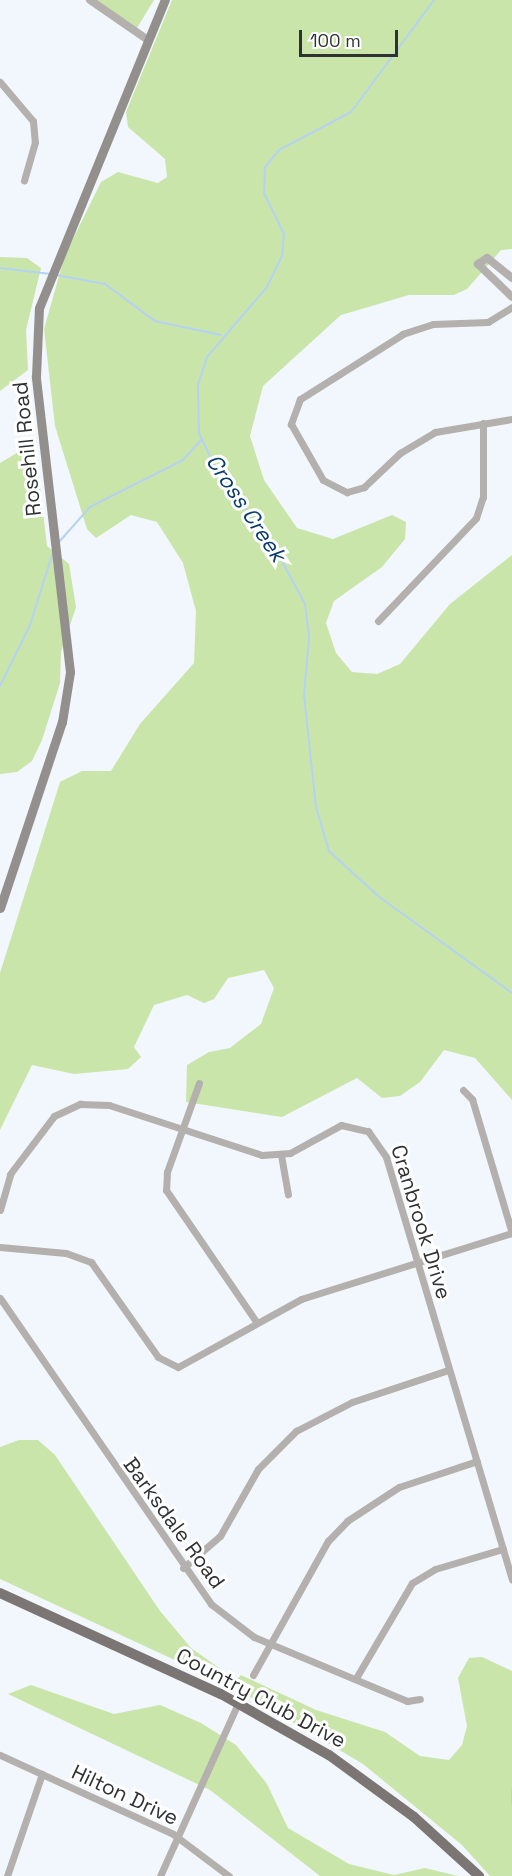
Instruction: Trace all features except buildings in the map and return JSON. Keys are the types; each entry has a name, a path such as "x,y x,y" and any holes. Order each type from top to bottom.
{"main road":[{"name":"Rosehill Road","path":"0,908 62,722 70,672 36,376 39,308 165,0"},
{"name":"Country Club Drive","path":"0,1593 238,1704 356,1773 479,1876"}],"street":[{"path":"90,0 148,40"},
{"path":"0,82 33,121 35,142 24,180"},
{"path":"512,278 487,258 478,264 512,297"},
{"path":"512,307 488,322 433,324 403,334 300,399 291,424 323,480 347,492 364,487 423,438 483,423 512,419"},
{"path":"378,621 477,518 483,497 483,423"},
{"path":"199,1083 166,1176 168,1194 255,1320"},
{"path":"0,1247 66,1252 91,1262 169,1365 191,1363 255,1320 338,1284 512,1233 472,1099 463,1090"},
{"path":"0,1210 10,1174 54,1116 71,1107 98,1102 244,1152 281,1155 288,1194"},
{"name":"Cranbrook Drive","path":"281,1155 342,1125 375,1137 416,1261 512,1580"},
{"name":"Barksdale Road","path":"0,1298 183,1568 224,1616 270,1644 407,1701 420,1699"},
{"path":"183,1568 220,1536 258,1469 296,1431 352,1402 448,1370"},
{"path":"253,1675 328,1541 346,1521 399,1486 477,1461"},
{"path":"356,1678 412,1583 435,1569 503,1549"},
{"path":"160,1876 238,1704"},
{"name":"Hilton Drive","path":"0,1755 178,1838 229,1876"},
{"path":"7,1876 42,1774"}],"green space":[{"path":"95,0 154,0 137,28"},
{"path":"172,0 512,0 512,249 501,250 467,289 454,295 409,295 341,315 263,386 250,436 264,480 297,528 333,539 392,515 406,522 405,539 382,567 334,601 326,623 336,653 352,672 377,674 400,664 450,604 512,555 512,1100 475,1058 444,1050 420,1082 400,1096 382,1098 357,1078 282,1117 186,1102 187,1065 209,1052 230,1048 261,1024 274,988 264,970 228,978 214,999 204,1003 187,995 154,1005 134,1047 141,1057 128,1069 74,1074 32,1065 0,1130 0,973 60,782 82,771 111,771 140,724 194,663 196,611 183,563 157,522 131,515 96,538 87,529 55,426 44,329 65,255 101,182 118,172 158,183 167,177 165,159 128,127 126,112"},
{"path":"0,257 27,258 41,268 26,330 28,370 0,391"},
{"path":"27,447 36,454 47,546 69,564 76,607 61,652 60,683 42,740 32,761 17,772 0,774 0,463"},
{"path":"19,1440 38,1440 55,1455 160,1611 191,1648 219,1668 220,1681 0,1579 0,1447"},
{"path":"482,1657 512,1671 512,1876 490,1876 462,1845 363,1764 240,1691 235,1681 241,1675 316,1710 385,1732 420,1756 449,1760 462,1745 467,1726 458,1678 469,1658"},
{"path":"31,1685 114,1714 160,1705 201,1723 236,1745 267,1784 288,1828 349,1864 394,1875 425,1868 458,1876 320,1876 210,1790 8,1694"}],"waterway":[{"name":"Cross Creek","path":"434,0 351,112 279,150 265,167 264,193 284,234 282,256 267,287 207,357 198,384 199,433 215,467 276,550 305,604 309,638 304,695 316,807 329,851 378,896 512,993"},
{"path":"0,268 51,274"},
{"path":"56,275 105,284 155,321 221,335"},
{"path":"59,542 90,507 183,460 201,440"},
{"path":"0,686 30,625 53,552"},
{"name":"Cross Creek","path":"512,1790 512,1804"}]}
